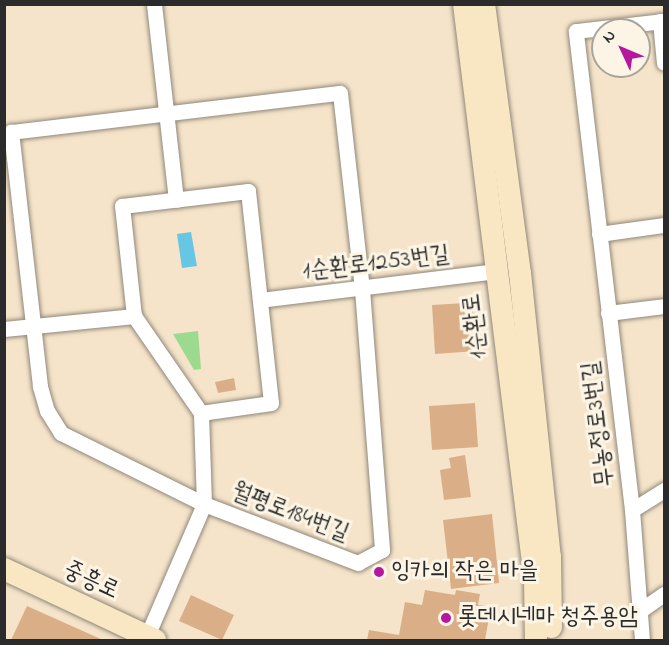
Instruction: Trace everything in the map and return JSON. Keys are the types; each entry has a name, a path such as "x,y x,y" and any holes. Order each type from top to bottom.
{"street":[{"path":"154,4 176,200"},
{"name":"1순환로","path":"464,4 535,579 536,640"},
{"name":"1순환로","path":"484,4 520,273 550,557 550,640"},
{"path":"662,21 664,63"},
{"name":"무농정로3번길","path":"642,640 632,510 576,31 662,21"},
{"name":"월평로184번길","path":"340,93 362,289 382,550 357,563 204,504 61,433 45,403 32,325 11,132 340,93"},
{"path":"151,638 204,504 201,413 134,316 122,206 248,191 271,403 201,413"},
{"path":"599,234 664,225"},
{"name":"1순환로1253번길","path":"260,300 497,271"},
{"path":"608,313 664,306"},
{"path":"4,329 134,316"},
{"path":"632,510 664,490"},
{"name":"중흥로","path":"4,569 151,638"},
{"path":"641,610 664,594"}],"green space":[{"path":"198,331 201,369 194,370 173,334"}],"water":[{"path":"191,232 197,266 182,268 177,234"}],"building":[{"path":"465,303 473,310 476,351 435,354 432,305"},
{"path":"234,378 236,390 218,393 215,382"},
{"path":"475,403 478,447 432,450 429,406"},
{"path":"465,455 471,497 444,500 440,470 451,468 449,458"},
{"path":"492,514 499,583 451,589 443,520"},
{"name":"롯데시네마 청주용암","path":"425,590 455,595 456,590 480,594 478,605 491,607 485,640 367,640 369,630 399,635 405,602 422,605"},
{"path":"191,595 234,615 222,640 179,621"},
{"path":"27,606 103,640 11,640"}],"place":[{"name":"잉카의 작은 마을","path":"379,572"},
{"name":"롯데시네마 청주용암","path":"446,618"}]}
